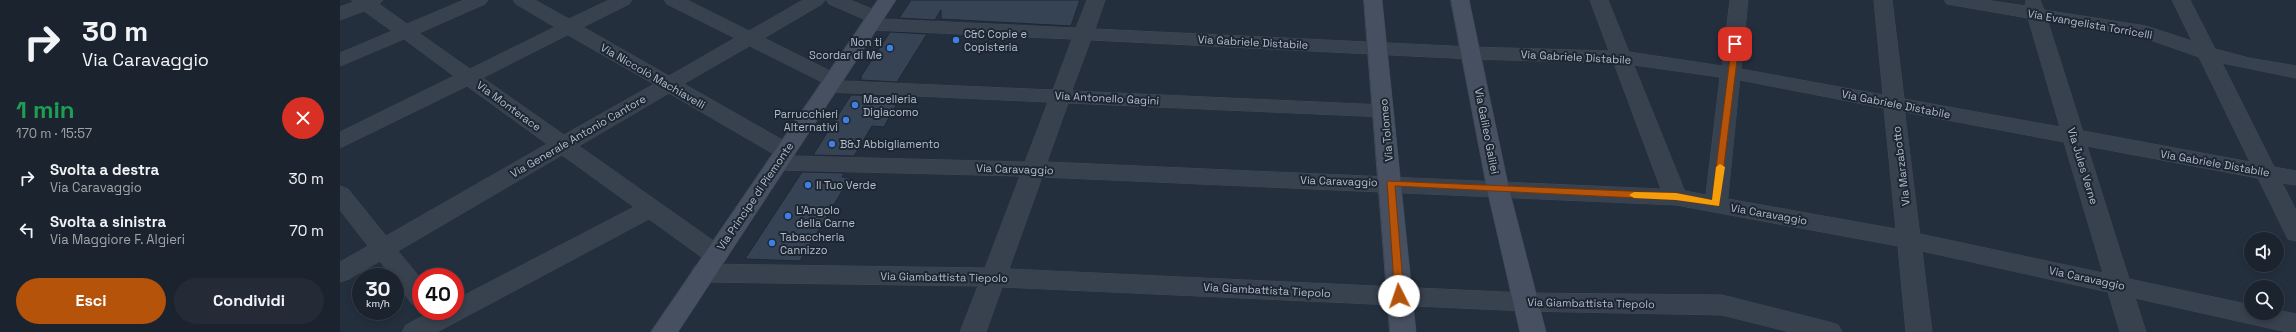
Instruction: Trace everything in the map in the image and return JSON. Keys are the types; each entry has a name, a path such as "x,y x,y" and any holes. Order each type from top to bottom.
{"street":[{"path":"340,60 479,0"},
{"name":"Via Niccolò Machiavelli","path":"522,0 668,84 781,157"},
{"path":"340,140 623,0"},
{"path":"673,0 749,38 831,83"},
{"name":"Via Generale Antonio Cantore","path":"340,272 816,0"},
{"path":"835,0 877,14"},
{"path":"973,332 992,278 1062,96 1096,0"},
{"name":"Via Tolomeo","path":"1373,0 1403,332"},
{"name":"Via Galileo Galilei","path":"1460,0 1472,53 1498,189 1533,332"},
{"path":"1599,0 1620,57 1676,196"},
{"path":"1716,204 1729,85 1732,73 1739,0"},
{"name":"Via Marzabotto","path":"1883,0 1919,332"},
{"name":"Via Evangelista Torricelli","path":"1953,0 2034,7 2146,32 2207,53 2248,64 2296,72"},
{"path":"2181,0 2296,233"},
{"path":"340,14 367,1"},
{"name":"Via Monterace","path":"367,1 406,32 651,208 709,264"},
{"name":"Via Jules Verne","path":"2034,7 2120,285 2133,332"},
{"name":"Via Gabriele Distabile","path":"877,14 1084,33 1472,53 1620,57 1732,73 2074,138 2296,178"},
{"name":"Via Principe di Piemonte","path":"664,332 877,14"},
{"name":"Via Antonello Gagini","path":"831,83 1062,96 1384,111"},
{"name":"Via Caravaggio","path":"781,157 1676,196 1909,240 2296,324"},
{"path":"340,194 412,286"},
{"path":"464,307 651,208"},
{"name":"Via Giambattista Tiepolo","path":"709,264 1525,302 1722,305 1828,332"},
{"path":"415,332 440,320"}],"building":[{"path":"911,0 1080,0 1071,26 941,19 941,10 935,20 899,18"},
{"path":"890,32 927,34 897,82 860,80 862,78 860,78"},
{"path":"851,95 888,96 886,99 899,100 884,127 872,126 854,156 813,155"},
{"path":"802,172 844,173 842,177 850,178 800,261 745,259"}],"slow traffic":[{"path":"1634,195 1676,196 1716,204 1720,167"}],"place":[{"name":"C&C Copie e Copisteria","path":"956,40"},
{"name":"Non ti Scordar di Me","path":"890,48"},
{"name":"Macelleria Digiacomo","path":"855,105"},
{"name":"Parrucchieri Alternativi","path":"846,120"},
{"name":"B&J Abbigliamento","path":"832,144"},
{"name":"Il Tuo Verde","path":"808,185"},
{"name":"L'Angolo della Carne","path":"788,216"},
{"name":"Tabaccheria Cannizzo","path":"772,243"}],"route":[{"path":"1399,296 1390,183 1676,196 1716,204 1735,44"}]}
